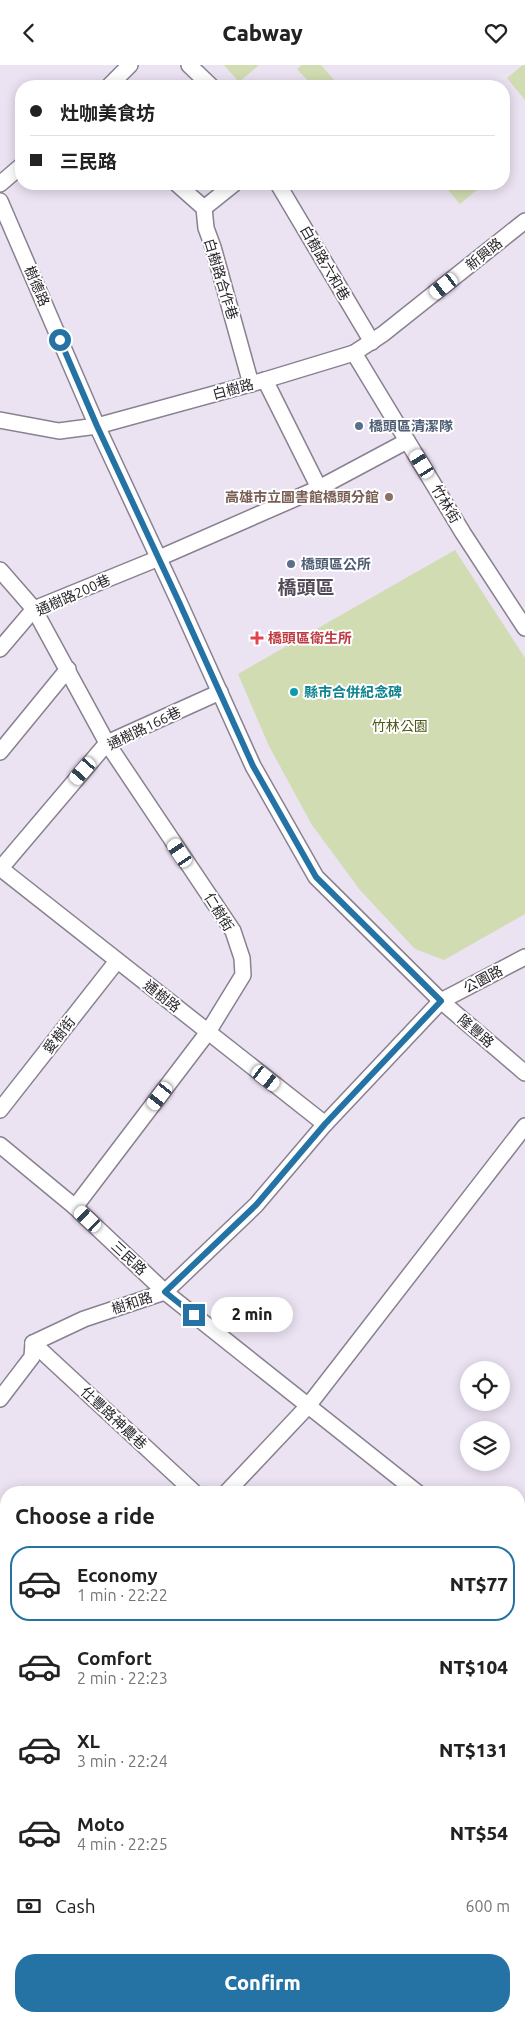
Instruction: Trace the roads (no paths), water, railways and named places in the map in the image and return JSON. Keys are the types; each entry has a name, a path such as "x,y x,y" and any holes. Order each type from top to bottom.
{"street":[{"path":"116,80 130,65"},
{"path":"189,65 205,80"},
{"path":"0,184 15,171"},
{"path":"184,190 204,208 226,190"},
{"name":"白樹路六和巷","path":"282,190 372,342"},
{"name":"樹德路","path":"0,201 97,426"},
{"name":"白樹路合作巷","path":"204,208 206,229 258,382 319,488"},
{"name":"新興路","path":"444,286 525,221"},
{"name":"白樹路","path":"0,419 59,431 97,426 258,382 354,353 372,342 444,286"},
{"name":"竹林街","path":"354,353 463,533 525,628"},
{"name":"隆豐路","path":"97,426 253,766 316,877 441,1001 525,1073"},
{"name":"通樹路200巷","path":"0,649 34,609 159,558 319,488 407,441"},
{"name":"仁樹街","path":"2,576 34,609 107,743 232,931 242,958 244,975 208,1032 75,1207"},
{"path":"0,752 68,669"},
{"name":"通樹路166巷","path":"0,868 107,743 220,691"},
{"name":"通樹路","path":"0,868 325,1124"},
{"name":"公園路","path":"441,1001 525,957"},
{"name":"愛樹街","path":"0,1110 117,961"},
{"name":"樹和路","path":"33,1343 84,1319 165,1292 256,1205 325,1124 441,1001"},
{"path":"233,1486 308,1406 525,1127"},
{"name":"三民路","path":"0,1145 75,1207 165,1292 409,1486"},
{"path":"0,1399 32,1357 33,1343"},
{"name":"仕豐路神農巷","path":"33,1343 187,1486"}],"place":[{"name":"橋頭區清潔隊","path":"359,426"},
{"name":"高雄市立圖書館橋頭分館","path":"389,497"},
{"name":"橋頭區公所","path":"291,564"},
{"name":"橋頭區衛生所","path":"257,638"},
{"name":"縣市合併紀念碑","path":"294,692"}],"district":[{"name":"橋頭區","path":"306,587"}],"park label":[{"name":"竹林公園","path":"400,726"}]}
